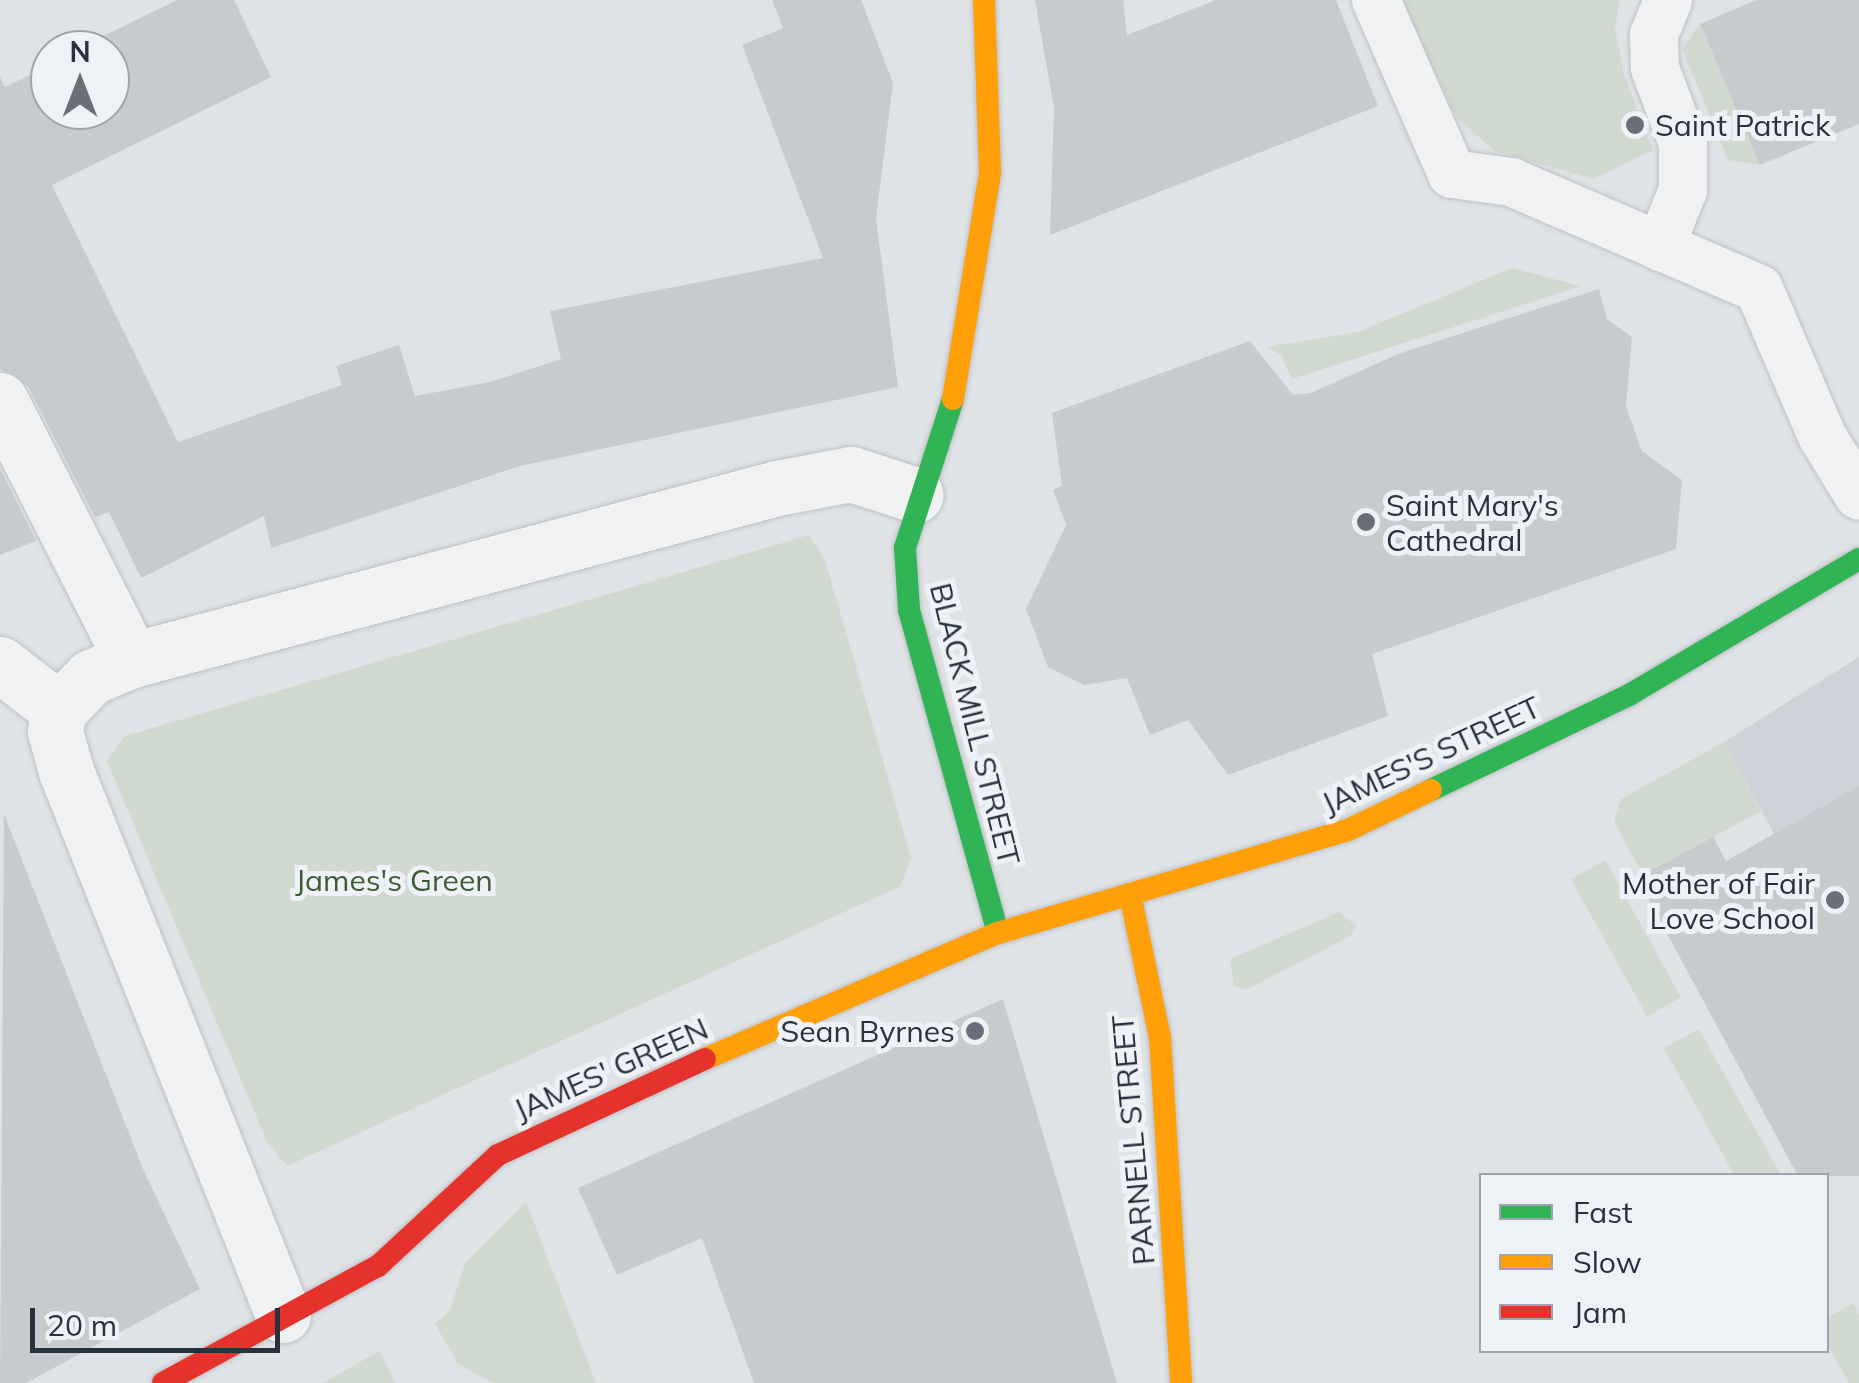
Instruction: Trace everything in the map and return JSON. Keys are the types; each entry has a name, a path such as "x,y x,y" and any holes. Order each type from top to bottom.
{"street":[{"name":"BLACK MILL STREET","path":"984,0 990,172 950,416 916,495 905,548 909,610 998,933"},
{"path":"0,400 132,660"},
{"path":"283,1316 66,771 55,731 59,710 91,677 132,660 777,488 851,474 916,495"},
{"name":"JAMES'S STREET","path":"998,933 1348,830 1629,695 1859,559"},
{"path":"0,664 59,710"},
{"name":"PARNELL STREET","path":"1130,894 1160,1037 1181,1383"},
{"name":"JAMES' GREEN","path":"163,1383 378,1266 522,1141 998,933"}],"lane":[{"path":"1376,0 1452,174 1511,182 1759,289 1822,436 1859,496"},
{"path":"1660,247 1683,190 1683,143 1655,68 1654,35 1668,0"}],"shaded area":[{"name":"Mother of Fair Love School","path":"1859,657 1859,989 1724,742"}],"green space":[{"path":"1399,0 1620,0 1615,28 1624,74 1653,150 1593,179 1495,151 1457,118"},
{"path":"1700,24 1760,165 1728,160 1682,49"},
{"path":"1512,268 1581,286 1292,379 1281,355 1267,347 1358,332"},
{"name":"James's Green","path":"809,535 825,560 911,857 901,886 287,1166 267,1142 107,761 125,736"},
{"path":"1724,742 1761,811 1643,875 1614,821 1621,799"},
{"path":"1605,860 1681,997 1647,1016 1571,879"},
{"path":"1339,912 1357,926 1350,936 1246,990 1234,986 1230,959"},
{"path":"1699,1029 1780,1173 1733,1173 1664,1048"},
{"path":"526,1202 596,1383 494,1383 458,1364 435,1324 450,1310 465,1263"},
{"path":"1853,1303 1859,1314 1859,1383 1849,1383 1829,1347 1829,1317"},
{"path":"379,1351 396,1383 323,1383"}],"building":[{"path":"177,0 234,0 271,77 52,185 178,442 342,385 336,366 399,345 415,396 490,382 561,359 550,311 823,258 742,45 783,28 772,0 861,0 893,83 876,218 898,387 520,466 271,548 264,516 141,578 109,512 95,517 28,386 0,369 0,77 5,87 30,75 30,130 130,130 130,30 116,30"},
{"path":"1035,0 1123,0 1127,35 1216,0 1336,0 1378,106 1050,235 1054,108"},
{"path":"1756,0 1859,0 1859,124 1760,165 1700,24"},
{"name":"Saint Mary's Cathedral","path":"1599,289 1607,319 1632,337 1626,407 1642,451 1682,480 1676,549 1372,654 1388,716 1228,775 1188,720 1150,735 1127,678 1084,685 1048,667 1026,609 1066,525 1053,490 1062,486 1052,413 1250,341 1293,395 1311,393 1398,354"},
{"path":"0,469 36,541 0,555"},
{"path":"1859,786 1859,1176 1796,1173 1637,878 1713,837 1726,861"},
{"path":"4,814 143,1169 200,1289 26,1383 0,1383"},
{"path":"1003,999 1117,1383 754,1383 702,1238 617,1275 578,1188"}],"traffic: fast":[{"path":"953,399 905,548 909,610 998,933"},
{"path":"1431,790 1629,695 1859,559"}],"traffic: slow":[{"path":"953,399 990,172 984,0"},
{"path":"705,1059 998,933 1348,830 1431,790"},
{"path":"1130,894 1160,1037 1181,1383"}],"traffic: jam":[{"path":"163,1383 378,1266 498,1155 705,1059"}],"place":[{"name":"Saint Patrick","path":"1635,125"},
{"name":"Saint Mary's Cathedral","path":"1366,522"},
{"name":"Mother of Fair Love School","path":"1835,900"},
{"name":"Sean Byrnes","path":"975,1031"}]}
